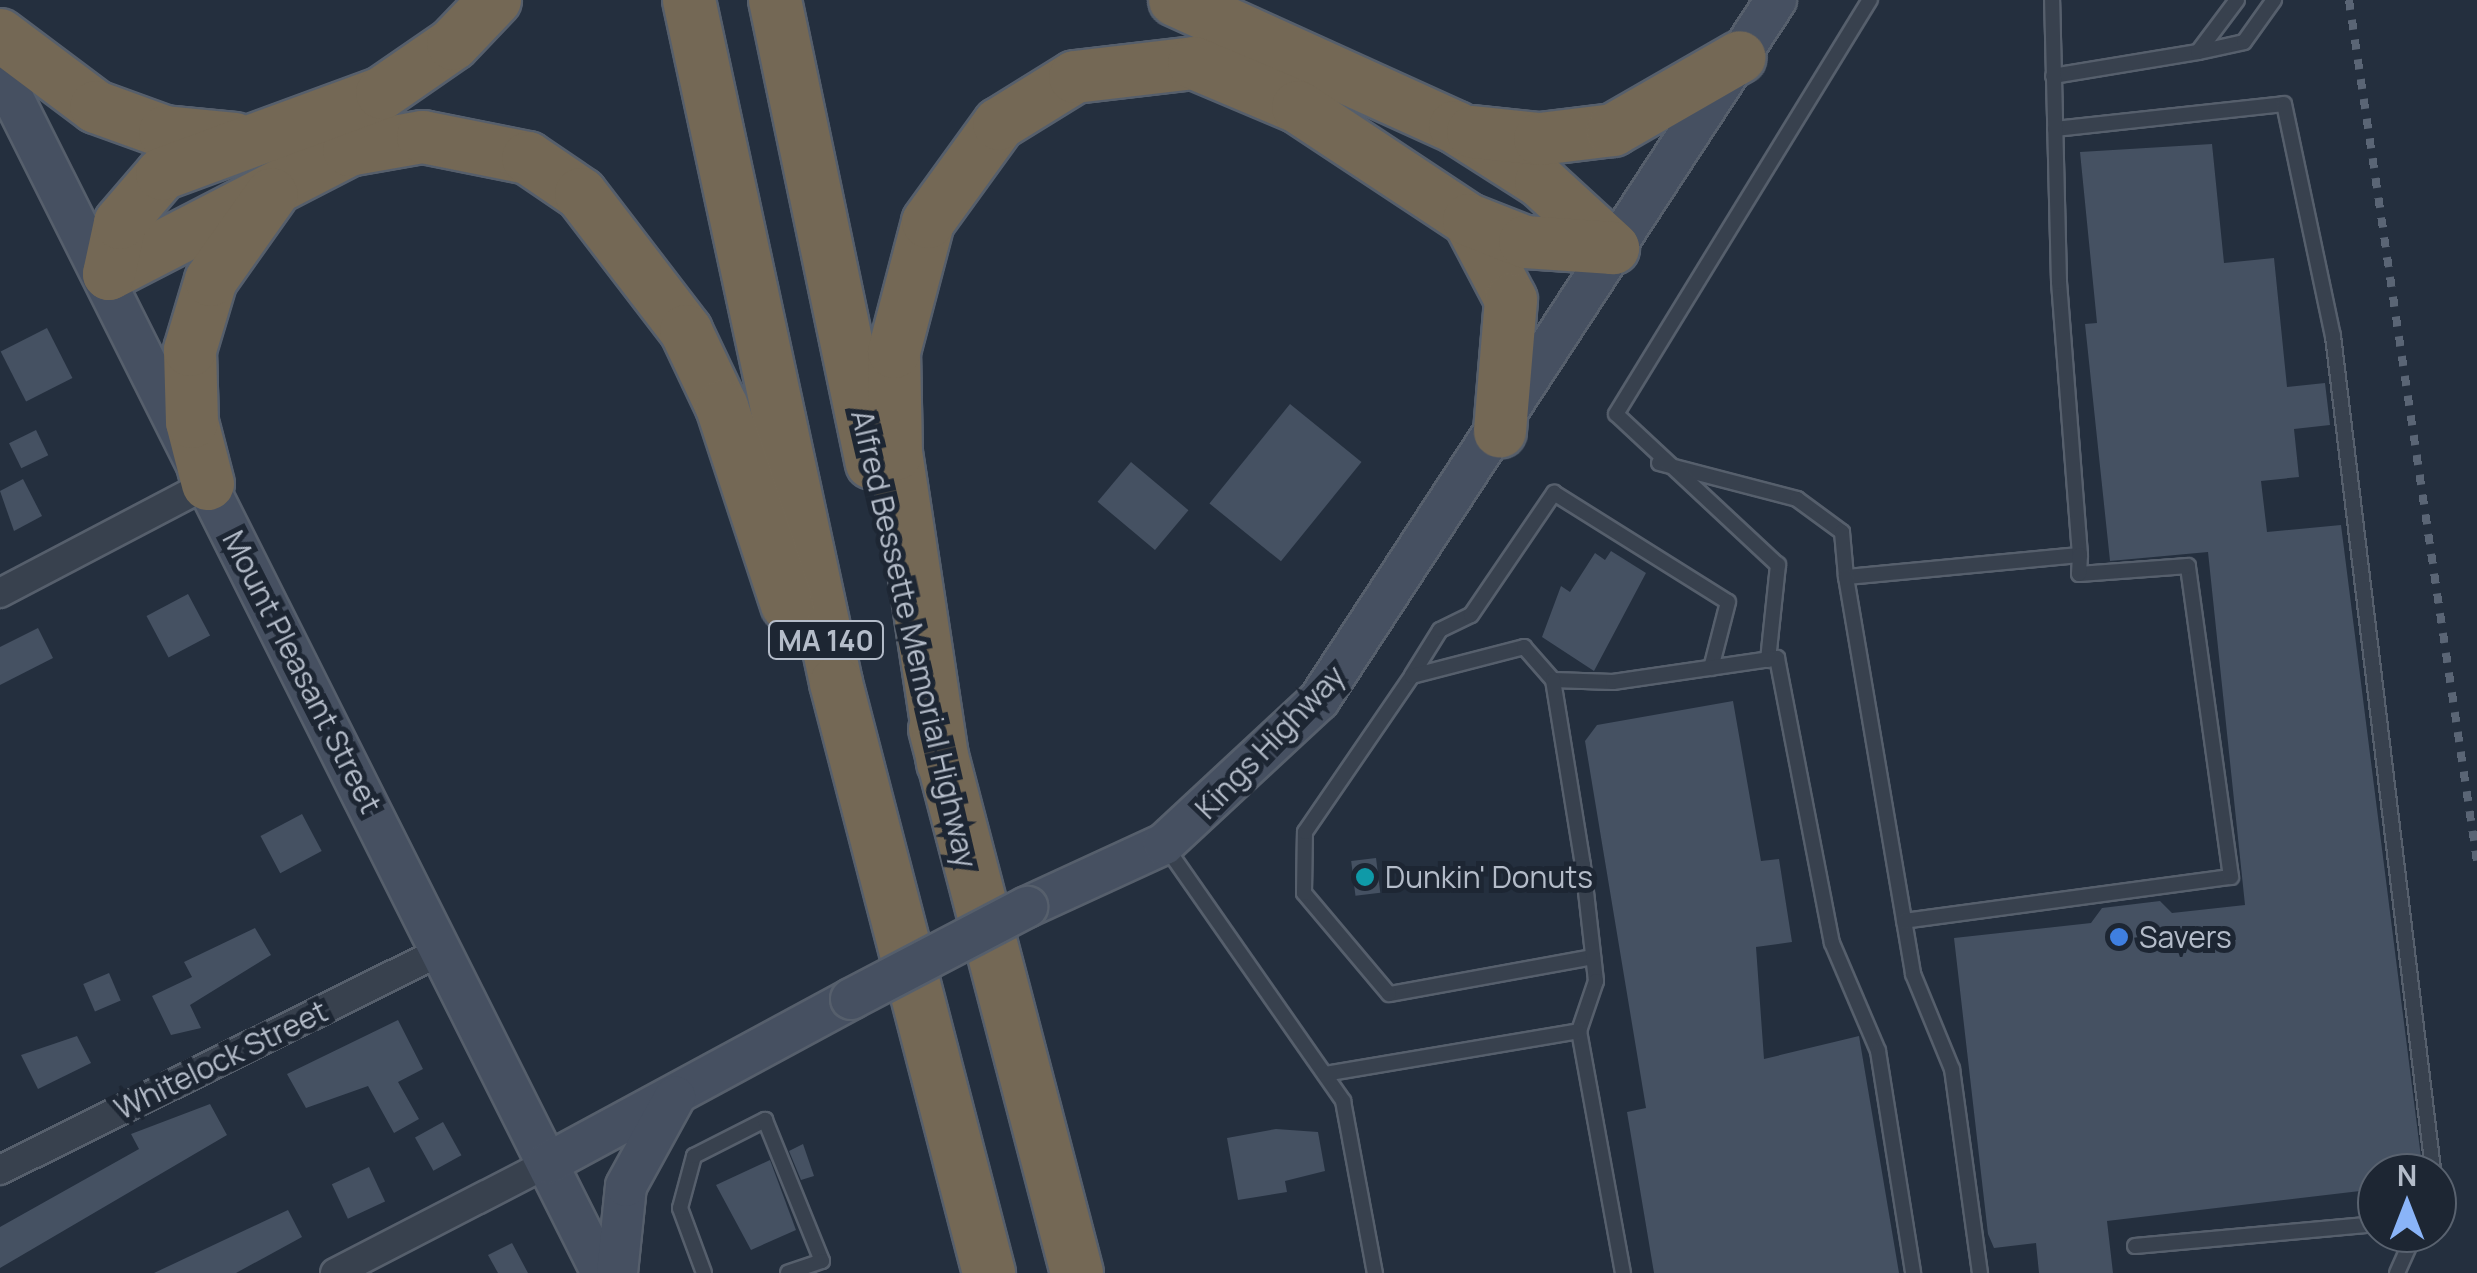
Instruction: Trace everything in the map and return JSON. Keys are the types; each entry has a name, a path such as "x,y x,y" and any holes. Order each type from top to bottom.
{"highway":[{"path":"109,274 120,223 146,187 257,137 404,81 494,0"},
{"name":"MA 140","path":"690,0 878,859 989,1273"},
{"name":"Alfred Bessette Memorial Highway","path":"775,0 943,763 1077,1273"},
{"path":"1175,0 1455,127 1541,182 1614,248"},
{"path":"0,35 64,90 130,122 195,137 257,137"},
{"path":"1455,127 1540,139 1614,130 1740,58"},
{"path":"943,763 892,400 914,258 968,155 1035,96 1075,77 1194,63 1298,107 1469,220 1526,242 1614,248"},
{"path":"109,274 314,164 388,140 495,147 560,177 624,244 686,330 722,407 878,859"},
{"path":"208,484 189,386 198,315 245,225 314,164"},
{"path":"1469,220 1511,300 1500,432"}],"main road":[{"name":"Kings Highway","path":"548,1162 1027,907 1164,844 1340,675 1776,0"},
{"name":"Mount Pleasant Street","path":"0,72 109,274 208,484 602,1273"},
{"path":"617,1273 626,1186 677,1093"}],"street":[{"path":"0,593 208,484"},
{"name":"Whitelock Street","path":"0,1170 442,952"},
{"path":"335,1273 548,1162"}],"lane":[{"path":"1768,660 1778,565 1659,463 1616,414 1870,0"},
{"path":"1904,921 2231,877 2188,566 2079,574 2052,0"},
{"path":"2198,52 2238,0"},
{"path":"2053,76 2244,42 2274,0"},
{"path":"2056,129 2284,104 2335,355 2431,1153"},
{"path":"1659,463 1797,499 1842,532 1846,577 1912,974 1952,1069 1980,1273"},
{"path":"1593,957 1388,994 1304,893 1305,832 1440,630 1471,615 1554,493 1728,602 1712,668"},
{"path":"1846,577 2080,555"},
{"path":"1412,676 1524,646 1553,680 1596,981 1579,1031 1624,1273"},
{"path":"1553,680 1712,668 1777,658 1832,944 1878,1050 1913,1273"},
{"path":"1164,844 1343,1100 1375,1273"},
{"path":"1325,1074 1579,1031"},
{"path":"704,1273 680,1208 694,1156 765,1120 822,1261 788,1273"},
{"path":"2135,1246 2357,1226"}],"building":[{"path":"2212,144 2224,263 2274,258 2287,387 2325,383 2330,425 2294,429 2299,477 2261,481 2267,532 2341,525 2420,1153 2357,1153 2357,1191 2107,1221 2113,1273 2039,1273 2036,1243 1994,1248 1988,1234 1954,938 2091,923 2102,908 2160,901 2172,913 2245,905 2208,552 2110,561 2085,324 2097,323 2080,152"},
{"path":"47,328 72,378 26,402 1,352"},
{"path":"1290,404 1361,462 1281,561 1209,503"},
{"path":"36,430 48,455 21,468 9,443"},
{"path":"1131,462 1188,510 1155,550 1098,502"},
{"path":"23,479 42,516 14,531 0,491"},
{"path":"1611,551 1646,573 1594,671 1542,637 1561,586 1570,592 1595,553 1605,560"},
{"path":"188,594 210,635 169,658 147,616"},
{"path":"38,628 53,658 0,685 0,647"},
{"path":"1733,701 1761,861 1779,859 1792,942 1756,947 1764,1059 1859,1036 1899,1273 1654,1273 1627,1112 1646,1108 1585,741 1597,725"},
{"path":"302,814 322,851 280,873 261,836"},
{"name":"Dunkin' Donuts","path":"1376,858 1380,893 1355,896 1351,861"},
{"path":"255,928 271,955 190,1005 201,1028 171,1035 152,996 192,977 184,962"},
{"path":"109,973 121,1001 95,1012 83,984"},
{"path":"398,1020 423,1069 398,1082 419,1119 394,1133 368,1086 306,1108 287,1074"},
{"path":"77,1036 91,1063 38,1089 21,1055"},
{"path":"210,1104 227,1135 0,1268 0,1227 139,1149 131,1134"},
{"path":"443,1122 461,1155 433,1171 415,1138"},
{"path":"1276,1129 1318,1132 1325,1171 1285,1181 1287,1192 1238,1200 1227,1138"},
{"path":"803,1144 814,1176 801,1180 789,1151"},
{"path":"770,1160 796,1230 751,1250 716,1185"},
{"path":"369,1167 385,1201 348,1219 332,1184"},
{"path":"288,1210 302,1237 236,1273 154,1273"},
{"path":"512,1243 528,1273 498,1273 488,1255"}],"railway":[{"path":"2349,0 2477,862"}],"place":[{"name":"Dunkin' Donuts","path":"1365,877"},
{"name":"Savers","path":"2119,937"}]}
